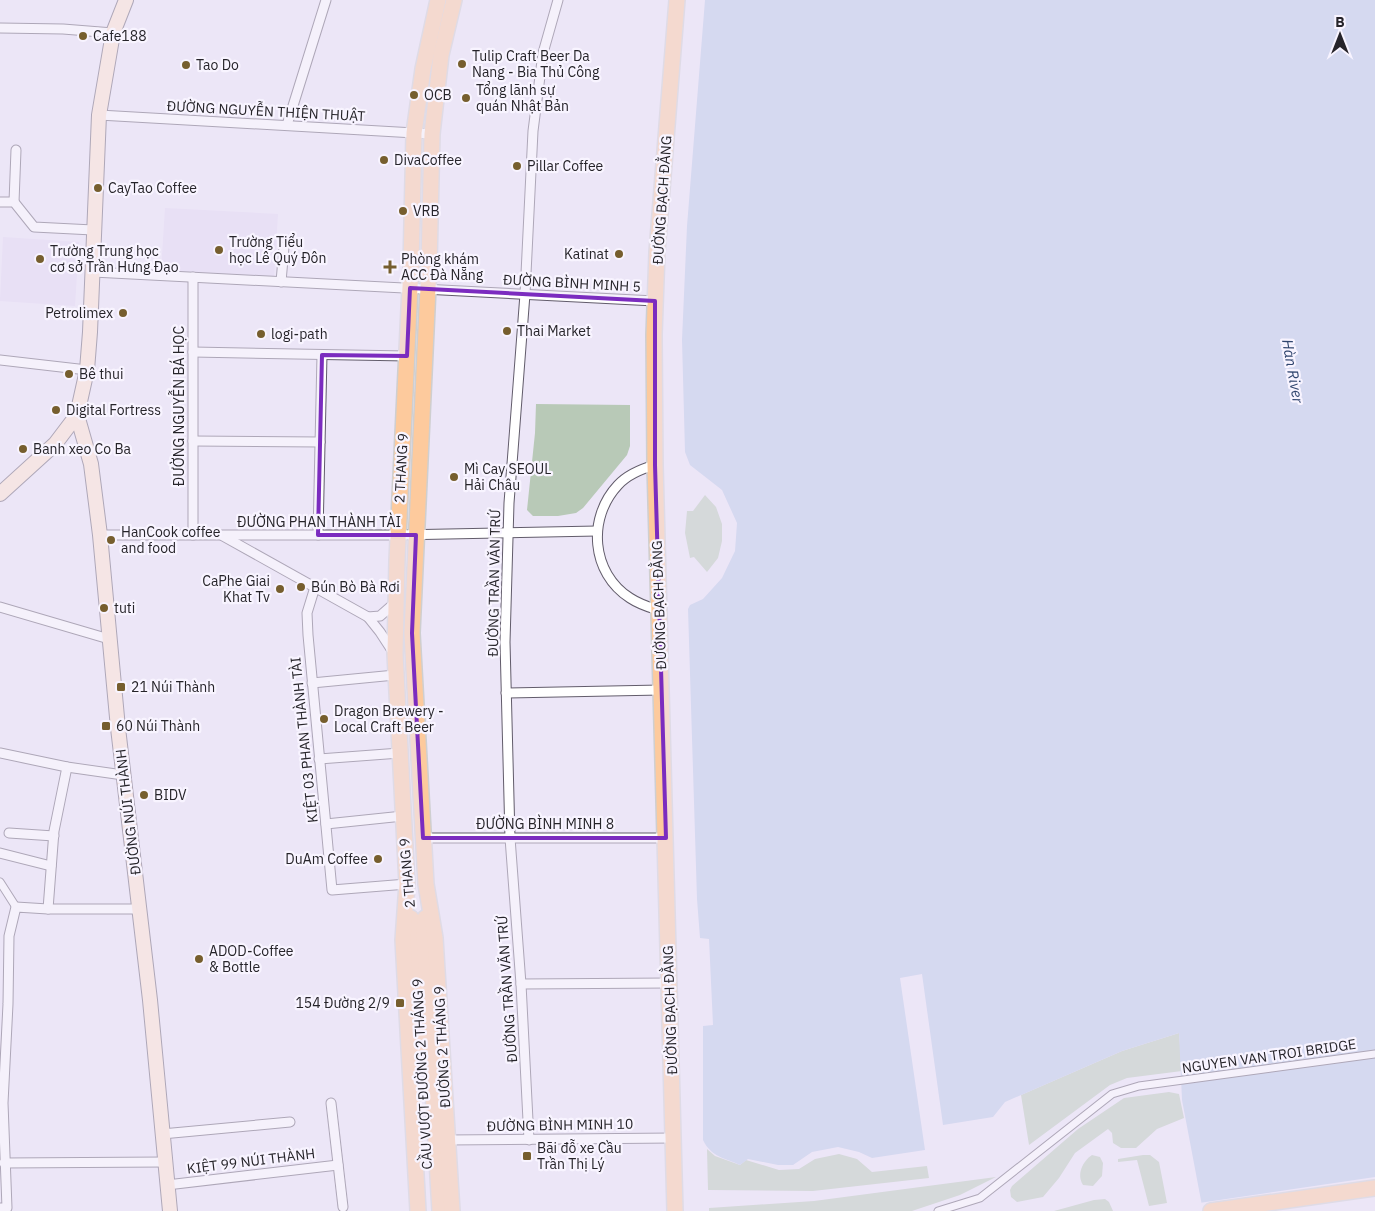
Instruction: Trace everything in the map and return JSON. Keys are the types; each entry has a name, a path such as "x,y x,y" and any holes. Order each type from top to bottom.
{"main road":[{"path":"0,494 55,444 77,415 87,370 99,115 113,33 126,0"},
{"name":"2 THANG 9","path":"419,938 406,884 394,654 410,288 414,133 425,60 438,0"},
{"name":"2 THANG 9","path":"419,938 426,884 412,633 428,289 432,134 441,55 454,0"},
{"name":"ĐƯỜNG BẠCH ĐẰNG","path":"676,1211 654,464 657,252 677,0"},
{"name":"ĐƯỜNG NÚI THÀNH","path":"77,415 91,464 100,535 123,775 150,1000 170,1211"},
{"path":"406,884 403,940 418,1211"},
{"name":"ĐƯỜNG 2 THÁNG 9","path":"426,884 435,938 452,1211"},
{"name":"CẦU VƯỢT ĐƯỜNG 2 THÁNG 9","path":"419,938 430,1211"},
{"name":"CẦU VƯỢT ĐƯỜNG 2 THÁNG 9","path":"419,938 440,1211"},
{"path":"1211,1211 1375,1188"}],"street":[{"path":"287,125 326,0"},
{"name":"ĐƯỜNG TRẦN VĂN TRỨ","path":"529,1140 521,984 510,838 505,642 508,534 525,294 533,131 543,53 558,0"},
{"path":"0,28 63,29 113,33"},
{"name":"ĐƯỜNG NGUYỄN THIỆN THUẬT","path":"99,115 432,134"},
{"path":"16,150 14,202 34,226 93,230"},
{"path":"0,202 14,202"},
{"path":"281,282 284,247"},
{"name":"ĐƯỜNG BÌNH MINH 5","path":"93,272 655,301"},
{"name":"ĐƯỜNG NGUYỄN BÁ HỌC","path":"193,535 194,277"},
{"path":"193,352 407,356"},
{"path":"318,535 322,354"},
{"path":"0,360 87,370"},
{"path":"193,441 320,442"},
{"path":"654,464 630,475 615,489 604,506 599,518 597,531 601,562 608,576 630,598 643,606 658,610"},
{"name":"ĐƯỜNG PHAN THÀNH TÀI","path":"100,535 416,535 597,531"},
{"name":"ĐƯỜNG PHAN THÀNH TÀI","path":"223,535 368,617 394,654"},
{"name":"KIỆT 03 PHAN THÀNH TÀI","path":"315,588 308,613 308,635 332,890 406,884"},
{"path":"368,617 380,616 396,602"},
{"path":"0,607 109,638"},
{"path":"312,682 396,675"},
{"path":"506,693 661,690"},
{"path":"0,753 67,767 123,775"},
{"path":"319,759 400,753"},
{"path":"48,909 54,836 67,767"},
{"path":"326,824 403,816"},
{"path":"9,833 54,836"},
{"name":"ĐƯỜNG BÌNH MINH 8","path":"423,838 666,838"},
{"path":"0,853 51,866"},
{"path":"0,882 16,907 4,970 8,1004 1,1103 7,1208 0,1208"},
{"path":"16,907 139,909"},
{"path":"521,984 669,983"},
{"name":"NGUYEN VAN TROI BRIDGE","path":"938,1211 980,1198 1112,1094 1140,1086 1375,1054"},
{"path":"331,1103 343,1207"},
{"path":"162,1134 290,1122"},
{"name":"ĐƯỜNG BÌNH MINH 10","path":"447,1140 673,1138"},
{"path":"4,1163 165,1162"},
{"name":"KIỆT 99 NÚI THÀNH","path":"168,1185 338,1165"}],"highlighted area":[{"path":"410,288 655,301 655,465 666,838 423,838 412,633 416,535 318,535 322,355 407,356"}],"shaded area":[{"name":"Trường Tiểu học Lê Quý Đôn","path":"165,208 278,214 274,278 161,272"},
{"name":"Trường Trung học cơ sở Trần Hưng Đạo","path":"3,237 79,242 75,306 0,301"}],"green space":[{"path":"536,404 630,405 630,446 627,455 583,508 576,513 558,516 533,516 527,510"},
{"path":"705,495 716,507 722,524 722,541 718,558 707,572 694,557 690,558 685,533 687,511 693,511"},
{"path":"1179,1033 1182,1071 1127,1078 1110,1085 1029,1145 1021,1095 1122,1051"},
{"path":"1169,1092 1179,1094 1184,1118 1157,1129 1136,1148 1121,1148 1113,1143 1112,1133 1108,1129 1075,1153 1059,1178 1043,1197 1017,1202 1011,1197 1010,1190 1012,1186 1078,1129 1124,1098"},
{"path":"707,1149 715,1156 740,1165 746,1160 779,1170 799,1169 815,1159 839,1154 857,1159 872,1172 927,1166 929,1178 813,1191 708,1190"},
{"path":"1092,1155 1100,1157 1103,1163 1102,1176 1093,1186 1083,1185 1080,1172"},
{"path":"1150,1155 1159,1162 1167,1203 1149,1206 1137,1160 1118,1162 1118,1159"},
{"path":"996,1177 960,1195 912,1211 709,1211 709,1208 814,1201"},
{"path":"1105,1199 1109,1202 1113,1211 1054,1211 1094,1200"}],"water":[{"name":"Hàn River","path":"705,0 1375,0 1375,1211 1203,1211 1182,1100 1179,1033 1122,1051 1005,1102 993,1117 943,1125 922,974 900,978 925,1150 872,1158 859,1152 838,1147 812,1152 793,1165 778,1165 748,1159 740,1165 714,1154 706,1146 703,1140 703,1026 713,1025 709,939 700,938 697,899 688,609 690,605 703,599 722,578 735,551 737,523 722,490 690,465 685,452 682,340 687,226"}],"pier":[{"path":"1375,1177 1375,1211 1201,1211 1199,1203"}],"place":[{"name":"Cafe188","path":"83,36"},
{"name":"Tulip Craft Beer Da Nang - Bia Thủ Công","path":"462,64"},
{"name":"Tao Do","path":"186,65"},
{"name":"OCB","path":"414,95"},
{"name":"Tổng lãnh sự quán Nhật Bản","path":"466,98"},
{"name":"DivaCoffee","path":"384,160"},
{"name":"Pillar Coffee","path":"517,166"},
{"name":"CayTao Coffee","path":"98,188"},
{"name":"VRB","path":"403,211"},
{"name":"Trường Tiểu học Lê Quý Đôn","path":"219,250"},
{"name":"Katinat","path":"619,254"},
{"name":"Trường Trung học cơ sở Trần Hưng Đạo","path":"40,259"},
{"name":"Phòng khám ACC Đà Nẵng","path":"390,267"},
{"name":"Petrolimex","path":"123,313"},
{"name":"Thai Market","path":"507,331"},
{"name":"logi-path","path":"261,334"},
{"name":"Bê thui","path":"69,374"},
{"name":"Digital Fortress","path":"56,410"},
{"name":"Banh xeo Co Ba","path":"23,449"},
{"name":"Mì Cay SEOUL Hải Châu","path":"454,477"},
{"name":"HanCook coffee and food","path":"111,540"},
{"name":"Bún Bò Bà Rơi","path":"301,587"},
{"name":"CaPhe Giai Khat Tv","path":"280,589"},
{"name":"tuti","path":"104,608"},
{"name":"21 Núi Thành","path":"121,687"},
{"name":"Dragon Brewery - Local Craft Beer","path":"324,719"},
{"name":"60 Núi Thành","path":"106,726"},
{"name":"BIDV","path":"144,795"},
{"name":"DuAm Coffee","path":"378,859"},
{"name":"ADOD-Coffee & Bottle","path":"199,959"},
{"name":"154 Đường 2/9","path":"400,1003"},
{"name":"Bãi đỗ xe Cầu Trần Thị Lý","path":"527,1156"}]}
